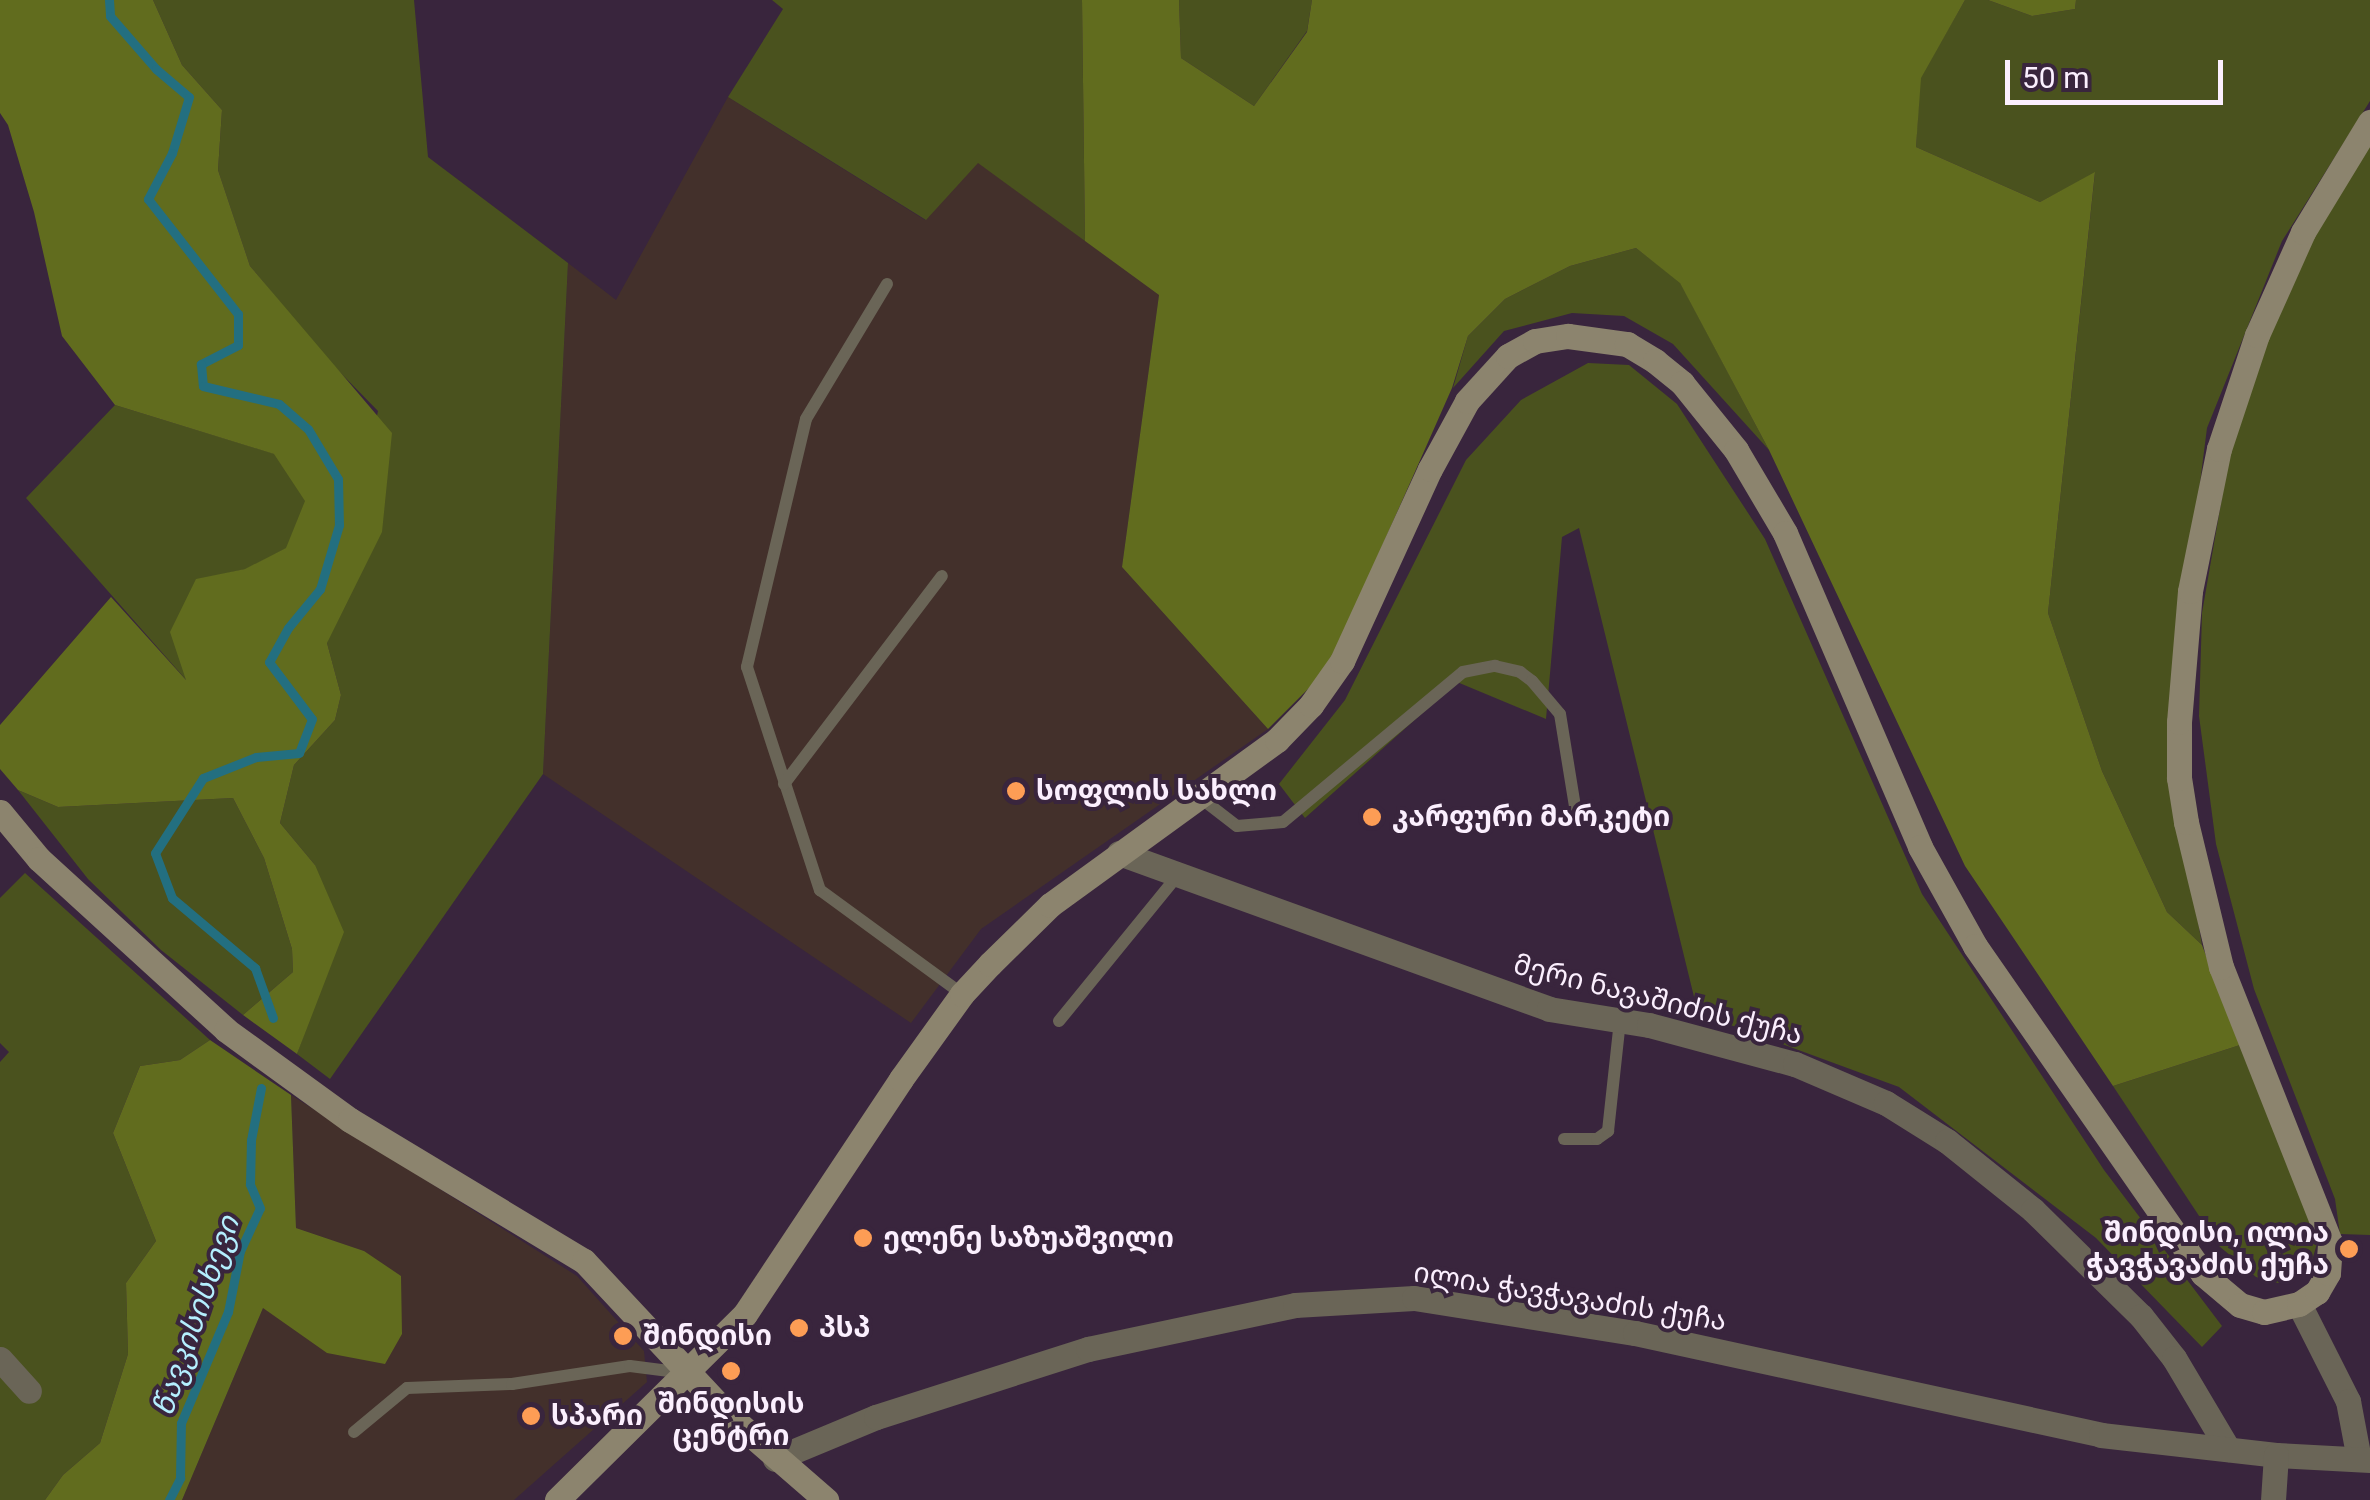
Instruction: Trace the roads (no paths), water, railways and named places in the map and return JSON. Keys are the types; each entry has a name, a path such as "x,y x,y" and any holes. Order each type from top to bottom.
{"main road":[{"path":"557,1500 728,1335 765,1288 962,994 1050,905 1277,740 1311,705 1342,662 1430,469 1485,378 1508,356 1535,341 1596,336 1627,344 1682,383 1736,450 1785,533 1920,846 1974,946 2202,1274 2240,1305 2264,1312 2299,1304 2317,1292 2328,1273 2330,1242 2221,967 2200,889 2179,778 2182,662 2190,590 2219,449 2257,335 2303,232 2370,122"},
{"path":"0,812 39,859 226,1030 350,1120 584,1261 775,1459 826,1500"}],"street":[{"name":"მერი ნავაშიძის ქუჩა","path":"1119,853 1549,1008 1620,1020 1795,1064 1886,1103 1947,1141 2033,1210 2141,1316 2174,1358 2228,1449"},
{"name":"ილია ჭავჭავაძის ქუჩა","path":"775,1459 876,1417 1088,1349 1295,1305 1414,1298 1634,1334 2101,1435 2276,1455 2364,1460"},
{"path":"2299,1304 2348,1401 2364,1460"},
{"path":"0,1360 29,1391"},
{"path":"2273,1500 2276,1455"}],"lane":[{"path":"886,284 806,419 747,667 820,890 962,994"},
{"path":"784,784 942,576"},
{"path":"1198,796 1236,826 1283,822 1463,672 1495,666 1520,672 1560,714 1577,818"},
{"path":"1059,1021 1178,875"},
{"path":"1564,1139 1597,1139 1608,1131 1620,1020"},
{"path":"354,1432 407,1388 512,1384 630,1366 688,1373"}],"waterway":[{"name":"წავკისისხევი","path":"109,0 110,16 156,69 189,97 172,153 148,199 238,314 238,345 201,364 203,386 279,404 308,429 338,479 339,525 320,589 288,628 269,662 312,719 299,753 256,757 203,778 155,853 172,898 255,968 273,1018"},
{"name":"წავკისისხევი","path":"169,1500 180,1478 181,1423 228,1312 240,1251 260,1208 250,1184 251,1140 261,1088"}],"place":[{"name":"სოფლის სახლი","path":"1016,791"},
{"name":"კარფური მარკეტი","path":"1372,817"},
{"name":"ელენე საზუაშვილი","path":"863,1238"},
{"name":"შინდისი, ილია ჭავჭავაძის ქუჩა","path":"2349,1249"},
{"name":"პსპ","path":"799,1328"},
{"name":"შინდისი","path":"623,1336"},
{"name":"შინდისის ცენტრი","path":"731,1371"},
{"name":"სპარი","path":"531,1416"}]}
